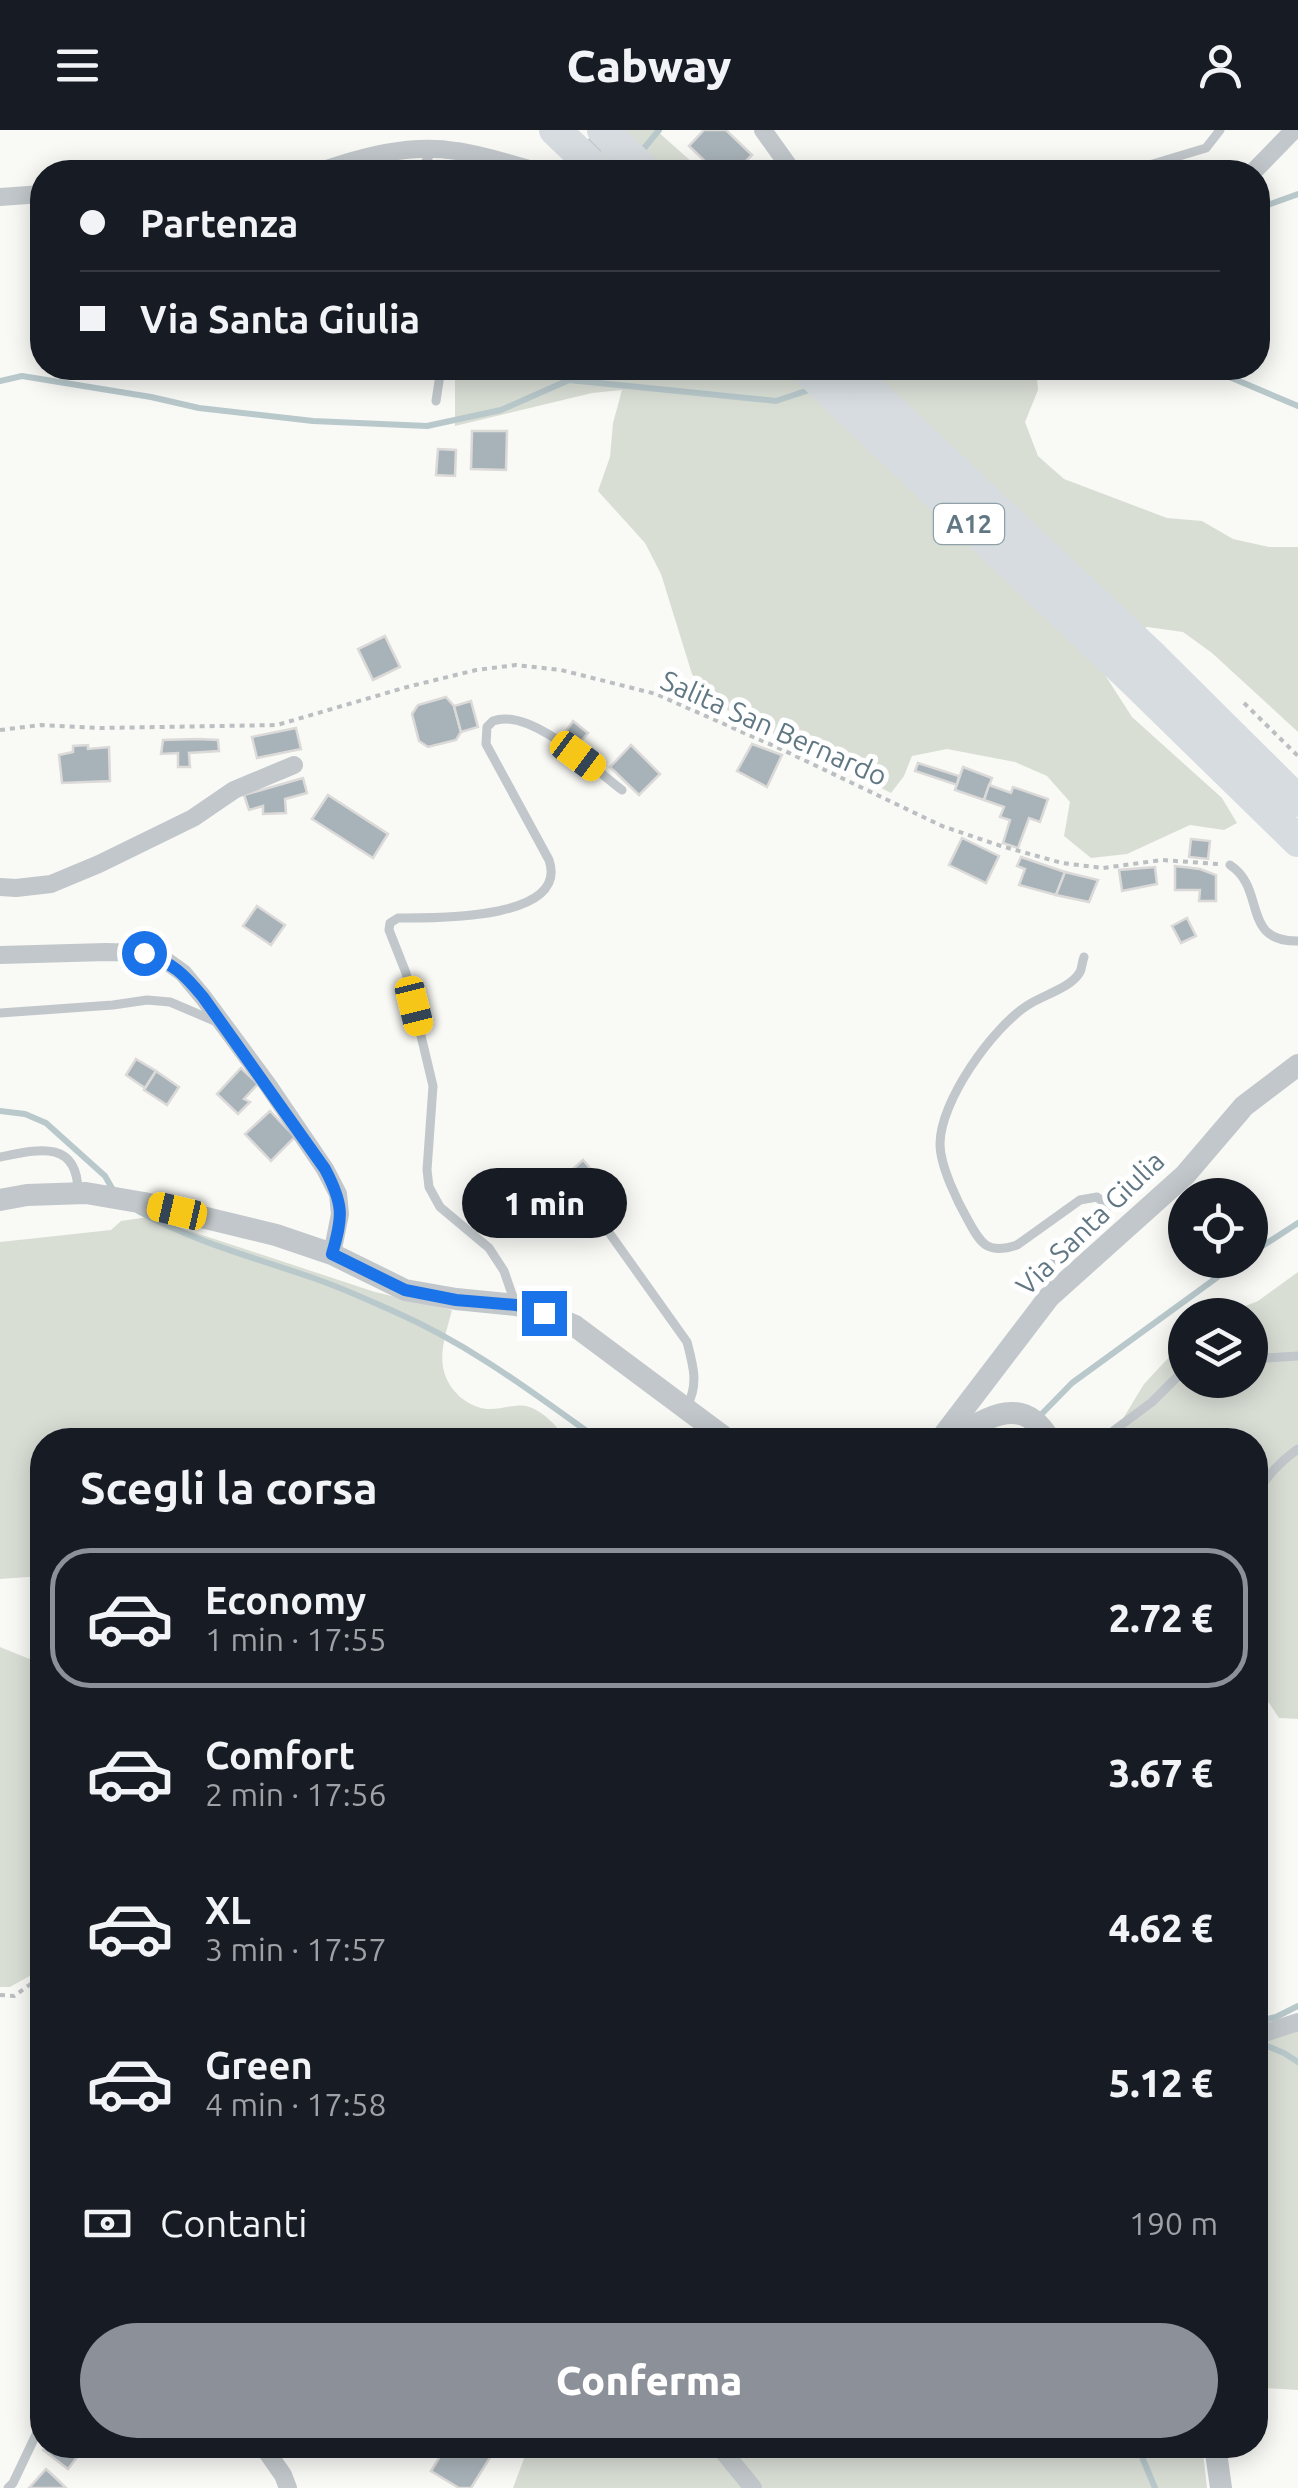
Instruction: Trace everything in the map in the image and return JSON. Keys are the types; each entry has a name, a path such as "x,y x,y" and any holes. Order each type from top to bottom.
{"highway":[{"path":"605,130 634,160"},
{"path":"558,133 586,160"},
{"name":"A12","path":"819,380 1298,801"},
{"name":"A12","path":"858,380 1144,669 1298,841"}],"street":[{"path":"581,160 605,130"},
{"path":"763,130 784,160"},
{"path":"1264,160 1294,130"},
{"path":"353,160 432,149 456,150 494,160"},
{"path":"0,197 30,195"},
{"path":"0,886 50,884 99,864 193,818 234,790 294,765"},
{"path":"0,955 144,953 165,960 183,974 268,1085 325,1169 338,1194 340,1214 332,1254"},
{"name":"Via Santa Giulia","path":"949,1428 1048,1298 1184,1176 1244,1106 1298,1065"},
{"path":"0,1200 78,1193 144,1204 276,1234 332,1254 405,1290 456,1300 516,1305 575,1326 712,1428"},
{"path":"970,1428 990,1416 1008,1412 1030,1417 1041,1428"},
{"path":"1268,2032 1298,2022"},
{"path":"272,2458 288,2488"},
{"path":"728,2458 752,2488"},
{"path":"1217,2458 1221,2488"}],"lane":[{"path":"1166,160 1206,148 1220,130"},
{"path":"426,160 432,149"},
{"path":"436,401 439,380"},
{"path":"516,1305 504,1271 489,1248 440,1206 429,1187 433,1086 390,924 398,918 453,918 502,910 529,902 543,891 551,877 548,860 492,760 486,744 487,728 492,721 510,718 535,727 622,790"},
{"path":"1230,865 1242,873 1266,933 1277,940 1298,941"},
{"path":"1048,1298 1050,1266 1100,1224 1106,1210 1103,1202 1097,1197 1080,1200 1017,1245 992,1249 978,1239 963,1212 942,1162 939,1141 963,1076 987,1043 1025,1006 1080,973 1084,957"},
{"path":"0,1013 147,1000 170,1002 221,1023"},
{"path":"0,1156 43,1149 62,1156 78,1176 78,1193"},
{"path":"593,1210 687,1342 694,1384 686,1409"},
{"path":"1268,1358 1298,1356"},
{"path":"1117,1428 1168,1386"},
{"path":"1268,1479 1298,1448"},
{"path":"8,2488 30,2448"}],"path":[{"name":"Salita San Bernardo","path":"0,730 41,726 277,725 476,670 516,665 546,668 656,694 942,826 1002,846 1102,868 1162,860 1230,865"},
{"path":"1244,703 1298,756"},
{"path":"0,1995 14,1996 30,1985"}],"shaded area":[{"path":"620,130 656,130 690,160 594,160"},
{"path":"455,380 1037,380 1038,390 1025,422 1038,456 1064,479 1167,518 1202,521 1233,539 1269,547 1298,547 1298,732 1212,653 1183,632 1147,627 1118,640 1105,675 1132,717 1222,798 1237,823 1224,830 1190,825 1127,854 1091,858 1064,836 1070,802 1047,776 1015,762 947,749 912,756 891,793 712,702 692,674 661,574 645,543 598,491 610,457 613,423 622,390 592,393 455,426"},
{"path":"148,1217 375,1292 452,1310 442,1355 445,1376 459,1396 483,1408 532,1408 557,1428 30,1428 30,1577 0,1579 0,1242 111,1230 121,1221"},
{"path":"1298,1272 1298,1719 1279,1718 1268,1702 1268,1428 1117,1428 1144,1384 1168,1358 1168,1398 1268,1398 1268,1298 1262,1298"},
{"path":"0,1647 30,1659 30,1976 10,1987 0,1987"},
{"path":"1298,2026 1298,2390 1268,2388 1268,2037"},
{"path":"524,2458 1204,2458 1207,2488 513,2488"}],"building":[{"path":"704,130 726,130 752,155 747,160 704,160 689,146"},
{"path":"472,431 507,431 506,470 471,469"},
{"path":"438,449 456,450 455,476 436,475"},
{"path":"385,636 400,667 373,680 358,649"},
{"path":"446,697 454,706 461,732 456,740 428,747 419,741 412,714 418,705"},
{"path":"471,701 478,727 461,732 454,706"},
{"path":"573,721 588,733 578,745 564,734"},
{"path":"296,728 301,749 257,758 252,737"},
{"path":"163,740 218,740 219,751 189,753 190,767 178,767 178,753 161,754"},
{"path":"752,744 782,755 767,787 737,771"},
{"path":"88,745 88,749 109,747 110,781 62,783 59,755 73,752 73,746"},
{"path":"631,745 660,774 639,795 610,767"},
{"path":"918,763 959,776 957,785 915,771"},
{"path":"963,767 992,778 984,800 955,790"},
{"path":"303,778 307,793 285,799 286,813 263,814 263,806 249,810 244,795"},
{"path":"989,785 1011,793 1013,787 1048,799 1040,822 1029,818 1018,848 1003,843 1010,820 1000,817 1004,807 984,800"},
{"path":"328,795 388,834 373,858 312,819"},
{"path":"962,838 999,856 986,883 949,865"},
{"path":"1191,839 1210,841 1208,859 1189,857"},
{"path":"1021,857 1065,872 1056,895 1019,885 1025,869 1017,866"},
{"path":"1175,866 1216,875 1216,901 1199,901 1200,890 1175,890"},
{"path":"1155,867 1157,884 1122,891 1119,870"},
{"path":"1065,872 1098,880 1089,902 1056,895"},
{"path":"257,906 285,925 271,945 243,926"},
{"path":"1187,918 1196,936 1181,943 1172,926"},
{"path":"136,1059 156,1071 145,1088 126,1075"},
{"path":"241,1068 258,1084 244,1099 250,1102 238,1114 217,1094"},
{"path":"156,1071 179,1087 167,1105 144,1090"},
{"path":"270,1111 295,1137 271,1161 245,1134"},
{"path":"583,1160 604,1184 585,1201 564,1177"},
{"path":"518,1175 531,1184 517,1204 504,1195"},
{"path":"54,2458 76,2458 68,2469"},
{"path":"439,2458 490,2458 471,2488 459,2488 431,2471"},
{"path":"46,2469 60,2482 66,2488 29,2488"}],"waterway":[{"path":"641,152 659,130"},
{"path":"1270,204 1298,194"},
{"path":"0,381 30,377"},
{"path":"47,380 199,408 313,421 427,426 501,410 569,380"},
{"path":"569,380 776,401 812,389"},
{"path":"1237,380 1298,406"},
{"path":"0,1111 25,1114 46,1123 105,1176 113,1190"},
{"path":"138,1211 203,1241 335,1286 421,1324 499,1370 582,1428"},
{"path":"1268,1242 1298,1223"},
{"path":"1028,1428 1072,1383 1216,1278"},
{"path":"1268,2019 1298,2006"},
{"path":"1268,2046 1298,2062"},
{"path":"1142,2458 1155,2488"}],"route":[{"path":"144,953 165,960 203,997 325,1169 338,1194 340,1214 332,1254 405,1290 456,1300 516,1305 544,1313"}]}
